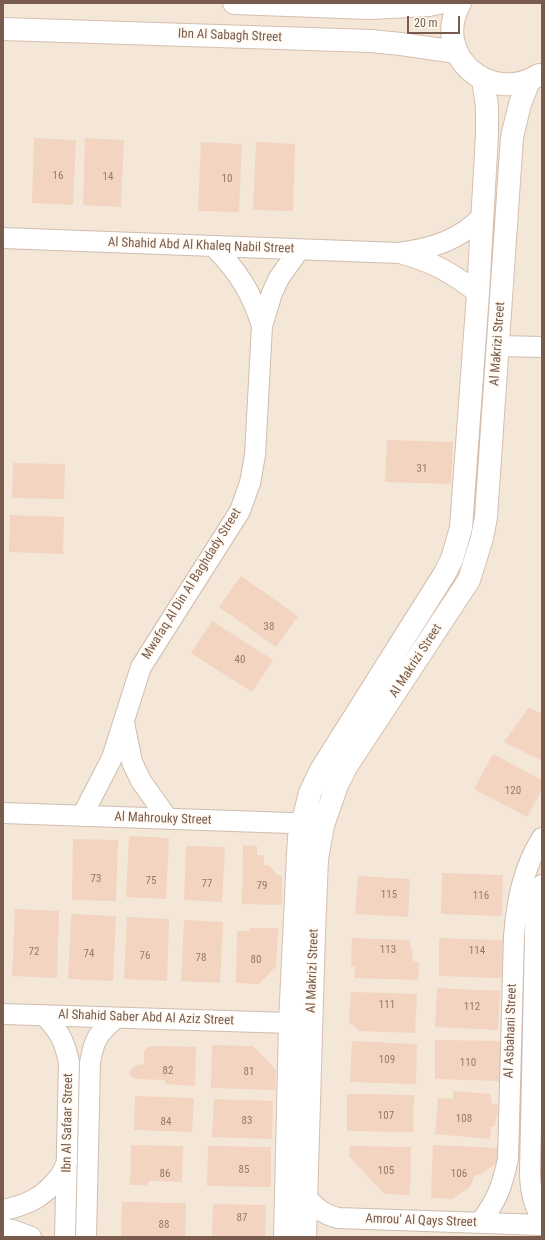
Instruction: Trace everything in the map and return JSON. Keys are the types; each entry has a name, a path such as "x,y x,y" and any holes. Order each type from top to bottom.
{"street":[{"path":"234,3 300,4 370,8 429,5 440,3"},
{"path":"460,3 456,10 452,24 453,38 456,52 470,71 483,80 498,85 514,85 536,77"},
{"name":"Ibn Al Sabagh Street","path":"3,29 371,42 401,44 456,52"},
{"name":"Al Makrizi Street","path":"285,1237 290,1023 300,837 313,824 346,768 469,580 482,538 486,517 512,137 520,104 536,77"},
{"name":"Al Makrizi Street","path":"305,1237 317,859 310,793 321,770 445,573 456,548 461,528 483,216 487,123 483,80"},
{"name":"Al Shahid Abd Al Khaleq Nabil Street","path":"3,238 399,253 434,247 449,241 473,226 483,216"},
{"name":"Mwafaq Al Din Al Baghdady Street","path":"213,246 231,265 249,291 257,308 262,326"},
{"name":"Mwafaq Al Din Al Baghdady Street","path":"82,816 112,758 141,667 240,511 250,483 255,455 262,326 272,294 280,278 299,250"},
{"name":"Al Shahid Abd Al Khaleq Nabil Street","path":"399,253 437,266 454,275 478,293"},
{"path":"498,346 542,347"},
{"name":"Mwafaq Al Din Al Baghdady Street","path":"124,721 132,762 141,781 168,819"},
{"name":"Al Mahrouky Street","path":"3,813 313,824"},
{"name":"Al Asbahani Street","path":"480,1223 491,1208 499,1193 508,1159 516,911 521,886 542,838"},
{"name":"Al Asbahani Street","path":"542,885 536,907 530,1186 532,1199 542,1219"},
{"name":"Al Shahid Saber Abd Al Aziz Street","path":"3,1014 290,1023"},
{"name":"Ibn Al Safaar Street","path":"44,1015 57,1028 65,1045 69,1062 65,1237"},
{"name":"Ibn Al Safaar Street","path":"86,1237 90,1063 93,1045 102,1029 116,1018"},
{"path":"3,1210 21,1206 39,1197 61,1174 67,1162 88,1163"},
{"name":"Amrou' Al Qays Street","path":"306,1197 315,1207 326,1214 338,1218 542,1224"},
{"path":"3,1228 31,1237"}],"shaded area":[{"path":"3,3 542,3 542,1237 3,1237"}],"building":[{"path":"34,138 76,140 73,205 32,203"},
{"path":"85,138 124,140 121,207 83,205"},
{"path":"201,142 242,144 239,212 198,211"},
{"path":"256,142 295,144 293,211 253,210"},
{"path":"387,440 453,442 451,484 385,482"},
{"path":"13,463 65,464 64,499 12,498"},
{"path":"10,515 64,517 63,554 9,552"},
{"path":"241,576 298,616 276,647 219,607"},
{"path":"212,621 273,660 252,692 191,653"},
{"path":"529,707 542,714 542,761 504,742"},
{"path":"493,754 542,780 542,790 527,817 474,789"},
{"path":"129,836 169,838 166,899 126,897"},
{"path":"73,839 118,840 116,901 72,900"},
{"path":"243,845 257,846 257,855 264,855 264,865 268,865 278,875 282,876 282,905 242,904"},
{"path":"186,846 225,847 222,902 184,900"},
{"path":"442,873 503,875 502,916 441,914"},
{"path":"358,876 410,879 408,917 355,914"},
{"path":"15,909 59,911 57,978 12,976"},
{"path":"71,914 116,916 113,981 68,979"},
{"path":"127,917 169,919 167,981 124,979"},
{"path":"184,920 223,922 220,983 181,981"},
{"path":"250,928 278,928 276,966 259,984 236,983 237,931 250,931"},
{"path":"352,938 410,940 410,949 413,949 412,960 419,963 418,980 354,978 355,966 351,966"},
{"path":"439,938 503,940 502,978 439,976"},
{"path":"437,988 500,991 498,1030 435,1027"},
{"path":"351,992 417,994 415,1033 359,1031 349,1022"},
{"path":"435,1040 500,1041 500,1081 435,1079"},
{"path":"352,1041 417,1044 416,1084 350,1082"},
{"path":"212,1045 253,1046 276,1070 275,1090 211,1088"},
{"path":"148,1047 196,1047 195,1086 165,1084 165,1080 132,1078 129,1073 132,1068 137,1065 144,1064 144,1052"},
{"path":"453,1091 490,1094 492,1104 499,1105 495,1126 491,1127 490,1139 435,1134 438,1098 453,1099"},
{"path":"347,1094 414,1095 413,1132 347,1131"},
{"path":"135,1096 194,1098 192,1132 134,1130"},
{"path":"214,1099 273,1101 272,1139 212,1137"},
{"path":"131,1145 183,1146 182,1182 150,1181 147,1185 130,1185"},
{"path":"433,1145 498,1148 497,1163 481,1174 475,1175 470,1187 452,1199 431,1198"},
{"path":"208,1146 271,1147 271,1187 207,1186"},
{"path":"350,1146 411,1147 410,1195 384,1194 349,1156"},
{"path":"122,1202 186,1203 185,1237 121,1237"},
{"path":"213,1204 266,1205 265,1237 212,1237"}]}
